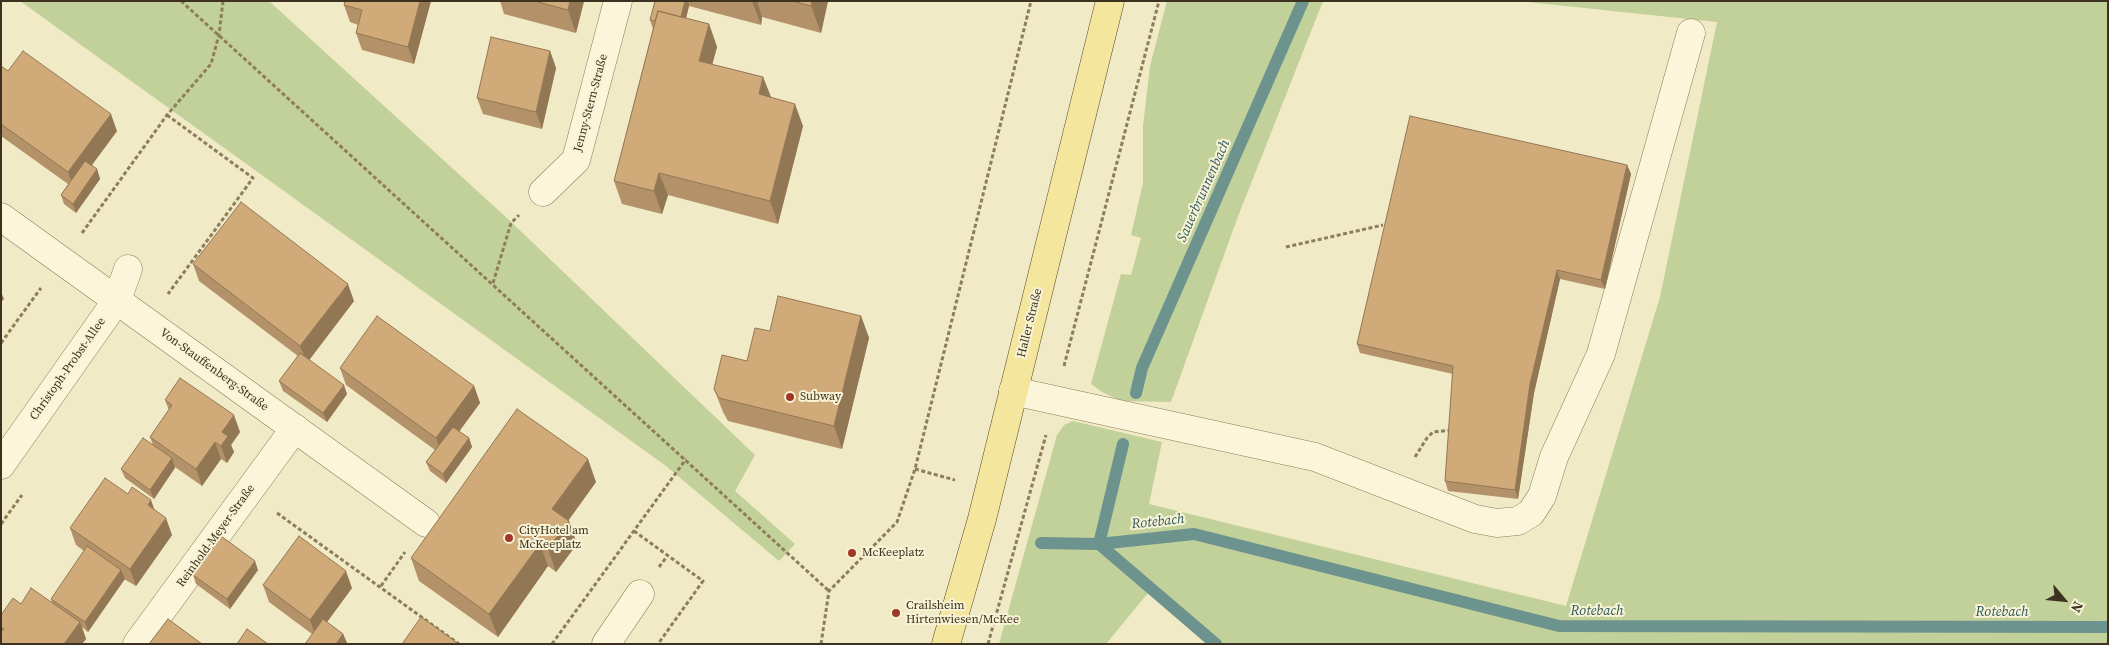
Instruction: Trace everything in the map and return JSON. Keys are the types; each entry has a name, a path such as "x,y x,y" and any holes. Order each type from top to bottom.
{"main road":[{"name":"Haller Straße","path":"946,644 982,519 1110,1"}],"street":[{"name":"Jenny-Stern-Straße","path":"543,192 576,160 618,1"},
{"path":"1013,391 1315,457 1457,514 1497,523 1518,520 1531,513 1542,496 1554,457 1601,354 1691,33"},
{"name":"Von-Stauffenberg-Straße","path":"1,217 426,523"},
{"name":"Christoph-Probst-Allee","path":"1,465 117,300 128,270"},
{"name":"Reinhold-Meyer-Straße","path":"137,644 295,428"},
{"path":"606,644 640,594"}],"path":[{"path":"181,1 493,283 829,591"},
{"path":"1,343 167,115 211,64 218,36 223,1"},
{"path":"821,644 829,591 897,522 915,469 1031,1"},
{"path":"988,644 1055,400 1159,1"},
{"path":"493,283 511,223 543,192"},
{"path":"1286,247 1384,225"},
{"path":"1396,489 1426,438 1433,432 1453,430"},
{"path":"552,644 686,459"},
{"path":"248,492 459,644"},
{"path":"381,586 426,523"},
{"path":"634,531 703,581 658,644"}],"green space":[{"path":"20,1 269,1 508,219 755,455 735,491 795,544 779,561 666,466"},
{"path":"1167,1 1323,1 1237,219 1171,402 1121,401 1102,392 1091,384 1121,274 1131,275 1141,238 1131,235 1143,183 1143,126 1150,66"},
{"path":"1518,1 2108,1 2108,644 1206,644 1148,593 1106,644 999,644 1057,435 1064,425 1073,421 1162,442 1149,504 1566,606 1660,297 1717,22"}],"building":[{"path":"345,1 420,1 408,47 356,33 362,10 344,5"},
{"path":"534,1 570,1 568,10"},
{"path":"655,1 685,1 681,17 658,11 655,21 650,20"},
{"path":"792,1 812,1 811,6"},
{"path":"658,11 709,24 699,61 763,77 759,94 795,104 770,201 659,173 654,191 614,181"},
{"path":"491,37 550,51 536,112 477,98"},
{"path":"23,51 111,114 68,172 1,124 1,66 8,71"},
{"path":"1410,116 1627,165 1601,280 1557,270 1530,384 1515,490 1445,481 1453,366 1357,344"},
{"path":"85,161 97,169 73,204 61,195"},
{"path":"241,202 348,284 300,346 193,264"},
{"name":"Subway","path":"778,296 861,316 834,426 719,398 714,389 722,355 747,361 755,328 770,331"},
{"path":"377,316 474,386 436,438 340,368"},
{"path":"300,353 344,385 323,413 279,381"},
{"path":"180,378 234,415 222,432 228,436 221,446 215,442 196,469 150,437 172,405 165,400"},
{"name":"CityHotel am McKeeplatz","path":"517,409 588,459 552,509 569,521 548,549 540,544 489,614 411,558"},
{"path":"453,427 469,438 443,474 426,462"},
{"path":"143,438 172,458 150,490 121,469"},
{"path":"105,478 128,494 132,487 151,500 148,505 166,518 130,569 70,528"},
{"path":"221,536 255,561 227,599 193,575"},
{"path":"299,536 346,571 310,620 263,585"},
{"path":"87,546 121,570 85,622 51,599"},
{"path":"31,588 80,622 64,644 1,644 1,632 4,629 1,627 1,615 13,598 21,604"},
{"path":"421,617 459,644 402,644"},
{"path":"168,619 202,644 149,644"},
{"path":"323,619 343,634 336,644 305,644"},
{"path":"247,629 268,644 237,644"}],"waterway":[{"name":"Sauerbrunnenbach","path":"1136,393 1142,368 1303,1"},
{"name":"Sauerbrunnenbach","path":"1099,544 1123,444"},
{"name":"Rotebach","path":"1041,543 1099,544 1194,534 1559,626 2108,627"},
{"path":"1099,544 1216,644"}],"place":[{"name":"Subway","path":"790,397"},
{"name":"CityHotel am McKeeplatz","path":"509,538"},
{"name":"McKeeplatz","path":"852,553"},
{"name":"Crailsheim Hirtenwiesen/McKee","path":"896,613"}]}
